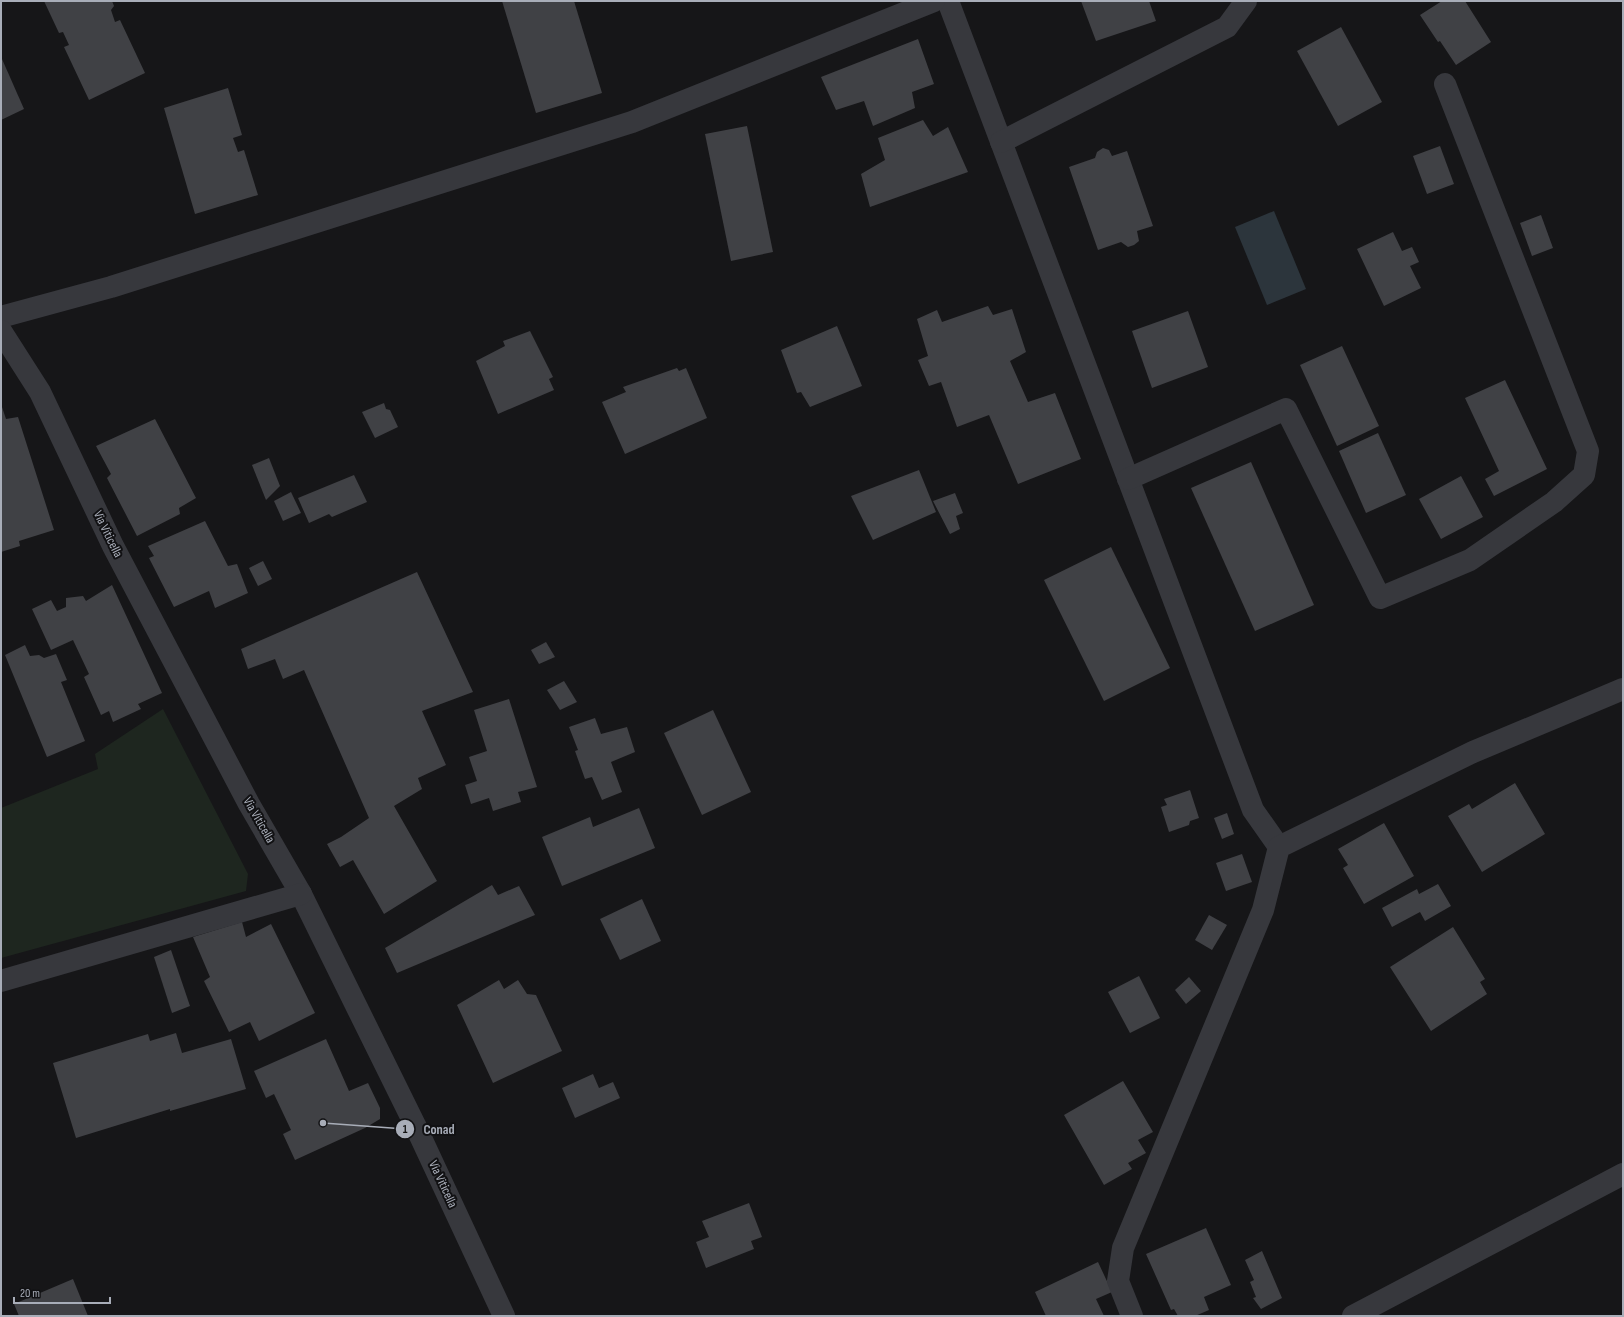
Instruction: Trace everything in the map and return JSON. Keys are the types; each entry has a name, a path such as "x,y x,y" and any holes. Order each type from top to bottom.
{"street":[{"path":"1,317 118,284 632,122 934,1"},
{"path":"948,1 1254,810 1279,847 1263,910 1123,1248 1118,1281 1132,1316"},
{"path":"1001,142 1227,27 1246,1"},
{"path":"1128,480 1286,409 1380,598 1470,560 1554,502 1584,475 1588,451 1445,84"},
{"name":"Via Viticella","path":"1,331 40,392 113,546 249,804 301,894 416,1125 504,1316"},
{"path":"1279,847 1473,752 1623,689"},
{"path":"1,981 301,894"},
{"path":"1354,1316 1623,1174"}],"shaded area":[{"path":"1274,211 1306,289 1267,305 1235,227"},
{"path":"163,709 248,874 246,891 1,958 1,808 98,769 95,754"}],"building":[{"path":"44,1 112,1 114,6 111,10 115,22 120,20 145,73 89,100 64,47 69,45 63,32 59,33"},
{"path":"502,1 574,1 602,93 536,113"},
{"path":"1081,1 1149,1 1156,21 1096,41"},
{"path":"1442,1 1465,1 1491,42 1456,65 1420,15"},
{"path":"1341,27 1382,102 1338,126 1297,51"},
{"path":"918,39 934,84 912,92 915,108 873,126 864,101 836,110 821,77"},
{"path":"2,59 24,109 1,120 1,60"},
{"path":"228,88 242,135 233,138 238,152 244,150 258,195 195,214 164,108"},
{"path":"923,120 933,136 948,127 968,172 870,207 861,174 885,160 878,138"},
{"path":"747,126 773,252 731,261 705,134"},
{"path":"1440,146 1454,184 1427,194 1413,156"},
{"path":"1103,148 1109,150 1112,156 1127,151 1153,226 1137,231 1139,241 1134,245 1128,247 1121,242 1098,250 1069,167 1095,158 1097,152"},
{"path":"1541,215 1553,248 1532,256 1520,223"},
{"path":"1393,232 1402,251 1412,247 1419,262 1410,266 1421,288 1384,306 1357,249"},
{"path":"988,306 993,315 1012,309 1026,352 1010,361 1028,402 1055,393 1081,459 1018,484 989,415 957,427 941,382 929,386 918,360 928,356 917,319 937,310 942,322"},
{"path":"1188,311 1208,367 1152,388 1132,331"},
{"path":"837,326 862,386 810,407 801,392 797,393 781,350"},
{"path":"530,331 553,377 549,379 554,390 498,414 476,361 505,346 503,341"},
{"path":"1342,346 1379,426 1337,446 1300,365"},
{"path":"677,368 679,371 686,368 707,418 625,454 602,402 626,392 623,387"},
{"path":"1505,380 1547,469 1494,496 1485,479 1499,471 1465,398"},
{"path":"384,403 386,409 390,410 398,427 375,438 362,412"},
{"path":"1,404 6,419 18,417 54,530 19,541 20,546 1,552"},
{"path":"155,419 196,498 179,508 180,514 137,536 107,478 111,474 96,446"},
{"path":"1378,433 1406,495 1366,513 1339,451"},
{"path":"269,458 280,486 266,500 252,465"},
{"path":"1251,462 1314,605 1255,631 1191,488"},
{"path":"919,470 936,512 873,540 851,496"},
{"path":"354,475 367,502 332,517 329,514 309,523 298,498"},
{"path":"1461,476 1483,517 1441,539 1419,499"},
{"path":"291,492 301,513 283,521 274,501"},
{"path":"955,493 963,513 956,516 960,529 950,534 933,501"},
{"path":"205,521 228,566 237,564 248,593 215,608 209,591 174,607 149,558 154,556 148,546"},
{"path":"1111,547 1170,668 1104,701 1044,580"},
{"path":"263,561 272,579 258,586 249,568"},
{"path":"417,572 473,692 422,711 446,765 418,778 422,789 394,806 437,881 384,914 353,860 340,867 327,844 341,837 369,818 304,670 283,679 275,659 248,669 241,649"},
{"path":"112,585 162,693 138,704 141,709 113,722 109,711 101,715 84,677 89,674 73,640 51,650 32,609 51,600 57,611 66,607 66,598 83,596 86,601"},
{"path":"546,642 555,657 539,664 531,650"},
{"path":"25,645 30,656 39,655 44,658 56,654 67,680 61,682 85,741 47,757 5,655"},
{"path":"564,681 577,702 560,710 547,690"},
{"path":"509,699 537,787 518,792 521,802 493,811 489,798 471,804 465,785 477,781 469,757 487,751 474,710"},
{"path":"713,710 751,792 702,815 664,733"},
{"path":"595,718 601,734 627,727 635,752 611,762 622,792 602,800 592,777 585,779 575,751 578,750 569,727"},
{"path":"1515,783 1545,834 1482,872 1448,816 1469,804 1472,809"},
{"path":"1190,790 1199,818 1190,821 1189,825 1169,832 1161,807 1167,805 1164,799"},
{"path":"639,808 655,848 562,886 542,837 590,817 593,827"},
{"path":"1227,813 1234,834 1222,839 1214,818"},
{"path":"1384,823 1414,876 1364,904 1343,868 1348,865 1338,849"},
{"path":"1242,854 1252,882 1226,891 1216,863"},
{"path":"1438,884 1451,906 1425,921 1420,912 1392,927 1382,908 1417,889 1419,894"},
{"path":"492,885 498,895 519,886 535,915 397,973 385,948"},
{"path":"642,899 661,941 620,960 600,919"},
{"path":"1209,915 1227,925 1212,950 1195,940"},
{"path":"242,922 246,937 271,924 315,1013 259,1041 250,1022 229,1032 204,981 210,977 193,937"},
{"path":"1453,927 1485,979 1480,982 1487,994 1431,1031 1390,967"},
{"path":"171,950 190,1006 172,1013 154,957"},
{"path":"1139,976 1160,1018 1130,1033 1108,992"},
{"path":"1189,977 1201,991 1186,1004 1175,990"},
{"path":"499,980 504,989 518,980 527,994 536,995 562,1051 493,1083 457,1005"},
{"path":"176,1033 182,1053 231,1039 246,1089 170,1111 170,1109 76,1138 53,1063 148,1034 150,1041"},
{"path":"326,1039 349,1091 368,1083 380,1108 380,1119 365,1128 295,1160 283,1134 291,1130 274,1094 266,1098 254,1071"},
{"path":"593,1074 599,1088 613,1082 620,1098 575,1118 562,1088"},
{"path":"1123,1081 1153,1132 1138,1140 1146,1153 1128,1163 1132,1169 1104,1185 1064,1115"},
{"path":"749,1203 762,1237 751,1241 754,1249 706,1268 696,1242 709,1237 702,1221"},
{"path":"1206,1228 1231,1285 1204,1297 1209,1310 1195,1316 1178,1316 1174,1309 1171,1310 1146,1254"},
{"path":"1262,1251 1282,1298 1261,1309 1253,1298 1256,1297 1250,1282 1254,1280 1245,1260"},
{"path":"1098,1262 1112,1292 1096,1299 1104,1316 1046,1316 1035,1292"},
{"path":"73,1279 88,1316 19,1316 14,1304"}],"place":[{"name":"Conad","path":"323,1123"}]}
